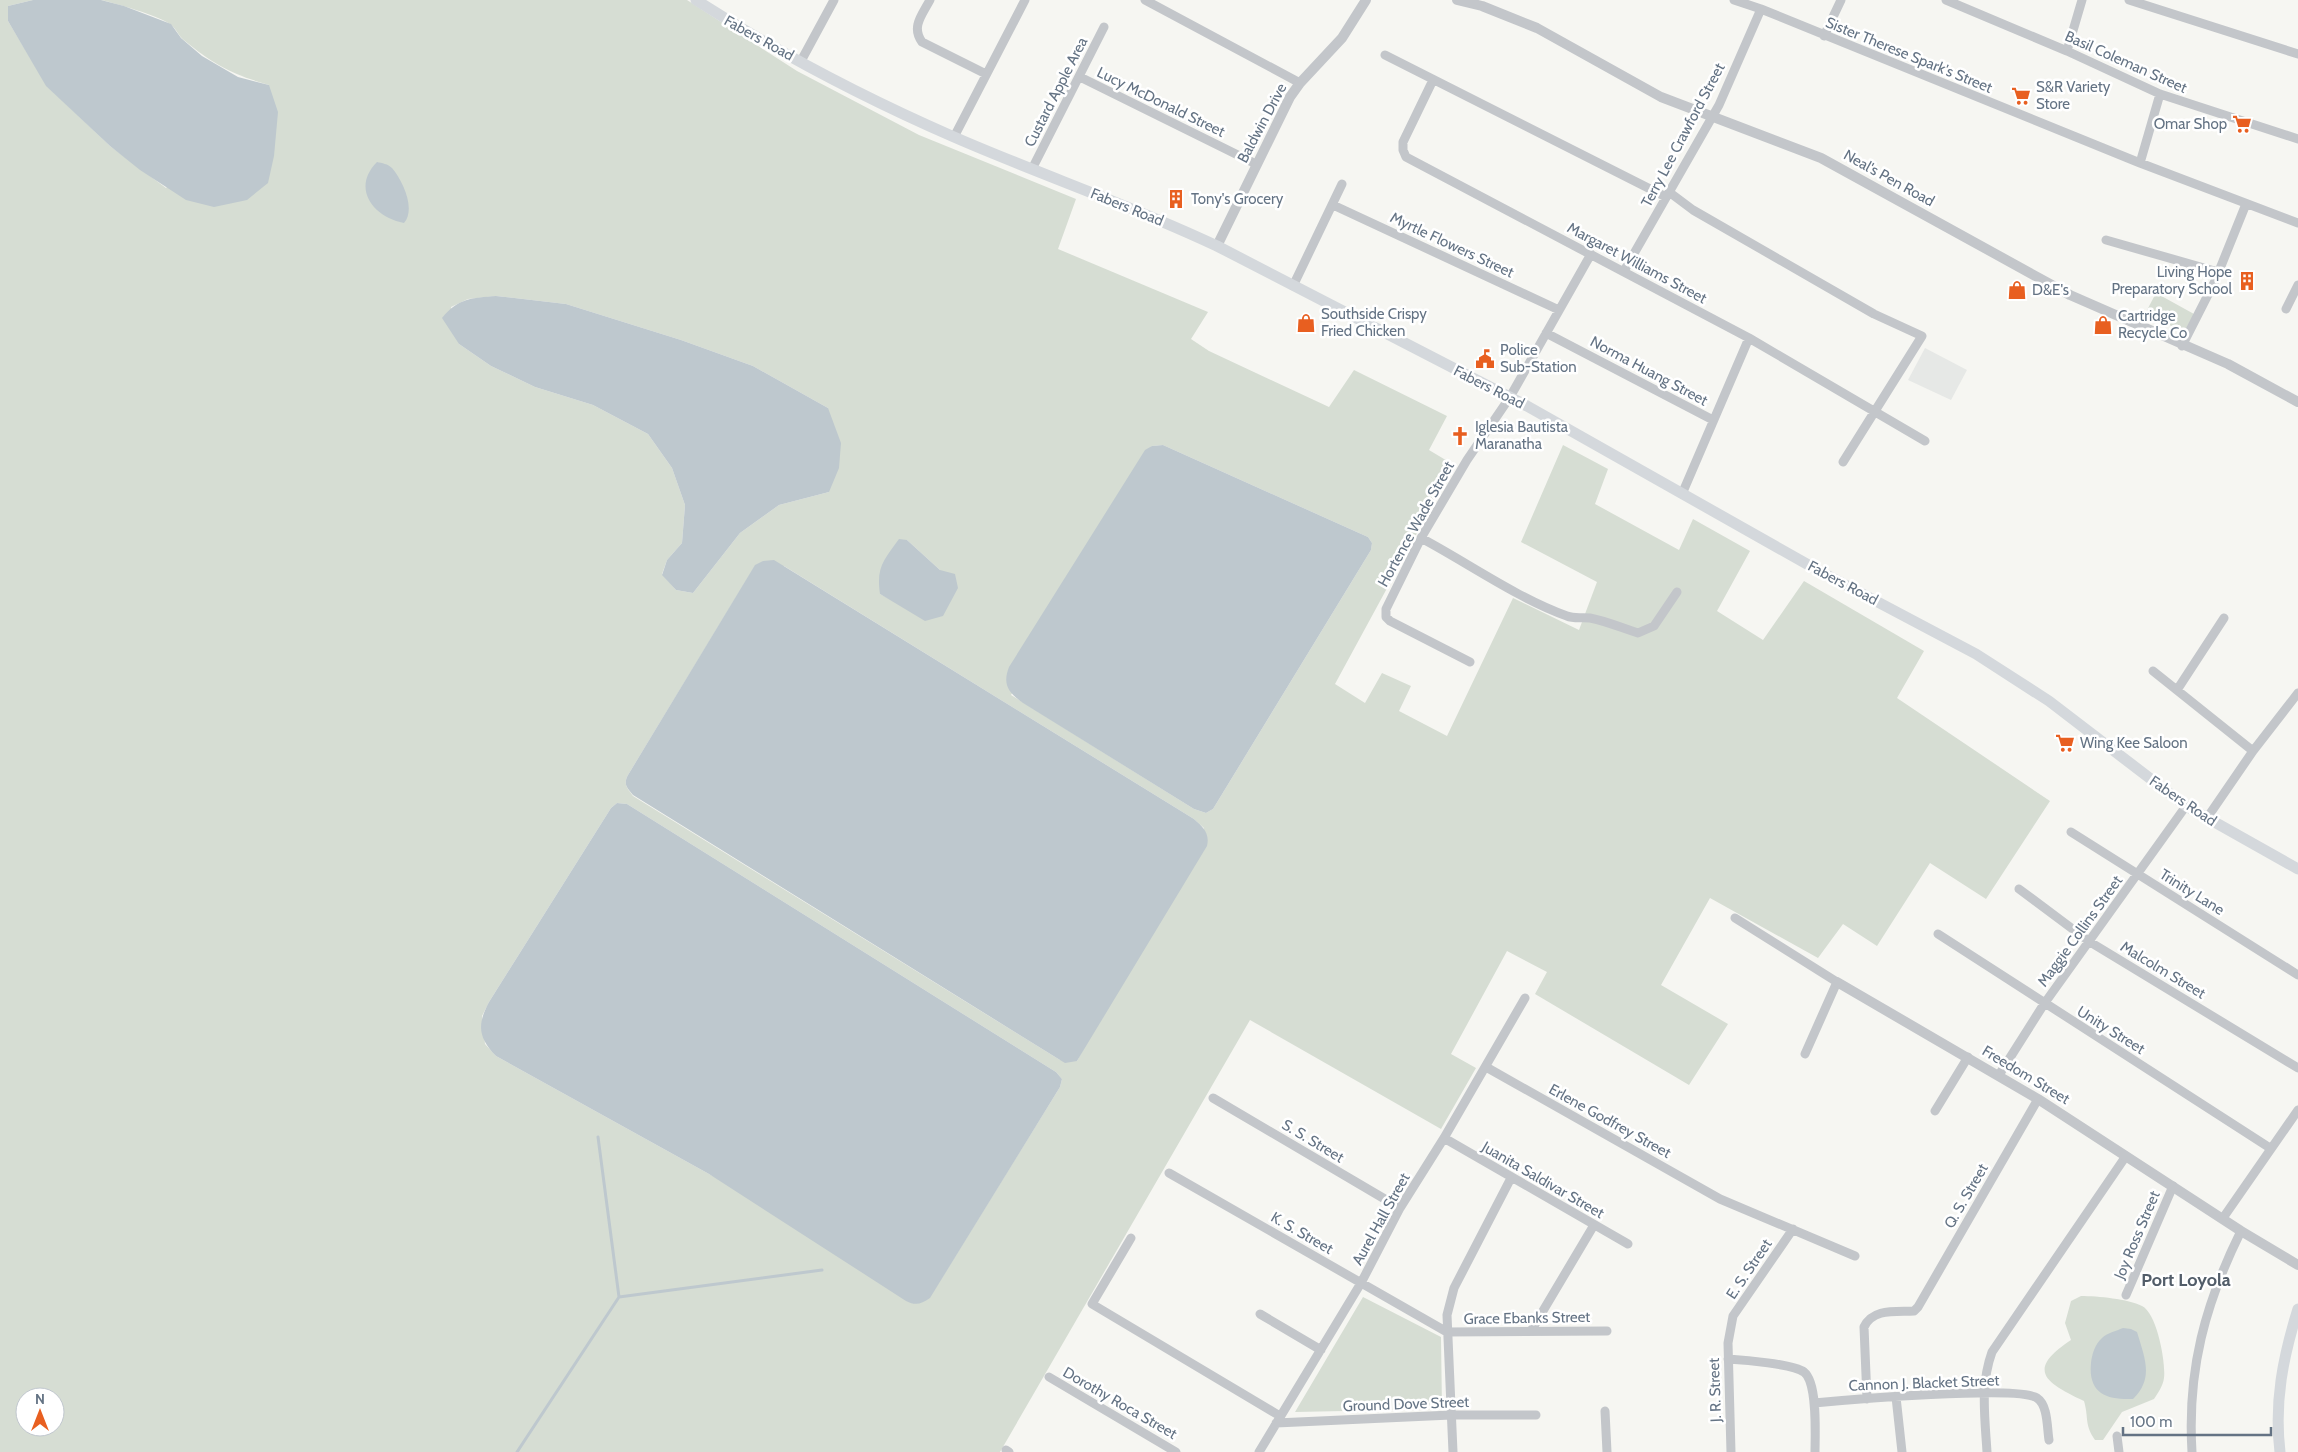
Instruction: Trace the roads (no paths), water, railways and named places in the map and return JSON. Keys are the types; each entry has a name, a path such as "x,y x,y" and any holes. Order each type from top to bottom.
{"main road":[{"name":"Fabers Road","path":"696,0 800,61 954,137 1173,225 1510,397 1821,572 2014,676 2186,806 2298,869"},
{"path":"2280,1452 2277,1402 2281,1372 2298,1309"}],"street":[{"path":"800,61 834,0"},
{"path":"930,0 916,25 916,34 922,42 986,74"},
{"path":"954,137 1025,0"},
{"path":"1145,0 1300,83"},
{"name":"Baldwin Drive","path":"1217,246 1290,97 1300,83 1342,38 1366,0"},
{"name":"Neal's Pen Road","path":"1457,0 1482,6 1536,28 1647,91 1821,158 2051,285 2182,346 2253,376 2298,402"},
{"name":"Sister Therese Spark's Street","path":"1734,0 1761,8 1824,36 2140,163 2298,223"},
{"path":"1824,36 1841,0"},
{"name":"Basil Coleman Street","path":"1946,0 2067,51 2160,94 2298,139"},
{"path":"2067,51 2082,0"},
{"path":"2129,0 2298,54"},
{"name":"Terry Lee Crawford Street","path":"1624,271 1713,116 1761,8"},
{"name":"Custard Apple Area","path":"1032,169 1104,27"},
{"path":"1385,56 1668,195 1874,314 1922,336 1843,462"},
{"name":"Lucy McDonald Street","path":"1080,77 1256,164"},
{"name":"Margaret Williams Street","path":"1433,80 1404,142 1406,157 1750,338 1924,441"},
{"path":"2140,163 2160,94"},
{"path":"1293,286 1342,184"},
{"path":"2182,346 2218,272 2246,204"},
{"name":"Myrtle Flowers Street","path":"1333,205 1559,310"},
{"path":"2106,240 2218,272"},
{"name":"Hortence Wade Street","path":"1470,662 1390,621 1386,617 1388,602 1421,538 1467,460 1510,397 1591,254"},
{"path":"2286,309 2298,285"},
{"name":"Norma Huang Street","path":"1546,333 1713,420"},
{"path":"1682,494 1750,338"},
{"path":"1421,538 1467,566 1562,614 1569,617 1603,621 1638,633 1654,626 1677,592"},
{"path":"2178,690 2224,618"},
{"path":"2153,671 2253,751"},
{"path":"2207,818 2253,751 2298,693"},
{"name":"Maggie Collins Street","path":"1999,1075 2044,1004 2186,806"},
{"name":"Trinity Lane","path":"2071,832 2298,974"},
{"name":"Malcolm Street","path":"2019,889 2090,942 2298,1068"},
{"name":"Freedom Street","path":"1734,918 1838,982 1999,1075 2298,1265"},
{"name":"Unity Street","path":"1938,934 2270,1148"},
{"path":"1805,1054 1838,982"},
{"name":"Aurel Hall Street","path":"1259,1452 1361,1283 1400,1208 1444,1138 1525,998"},
{"path":"1935,1111 1968,1057"},
{"name":"Erlene Godfrey Street","path":"1486,1067 1720,1198 1855,1256"},
{"name":"S. S. Street","path":"1212,1098 1400,1208"},
{"name":"Q. S. Street","path":"1867,1399 1864,1327 1873,1315 1914,1311 1918,1307 2038,1099"},
{"path":"2223,1218 2298,1110"},
{"name":"Juanita Saldivar Street","path":"1444,1138 1628,1244"},
{"path":"1987,1452 1983,1393 1992,1352 2126,1156"},
{"name":"K. S. Street","path":"1169,1173 1447,1332"},
{"path":"1453,1452 1447,1315 1454,1288 1512,1178"},
{"name":"Joy Ross Street","path":"2126,1295 2173,1186"},
{"path":"1531,1331 1594,1225"},
{"name":"E. S. Street","path":"1731,1327 1734,1316 1793,1229"},
{"path":"2192,1452 2191,1404 2201,1334 2214,1290 2241,1230"},
{"path":"1131,1238 1092,1304 1278,1420"},
{"path":"1260,1314 1321,1350"},
{"name":"J. R. Street","path":"1731,1327 1728,1359 1731,1452"},
{"name":"Grace Ebanks Street","path":"1447,1332 1607,1331"},
{"path":"1728,1359 1795,1368 1805,1373 1810,1380 1814,1402 1815,1452"},
{"name":"Dorothy Roca Street","path":"1049,1377 1176,1452"},
{"name":"Cannon J. Blacket Street","path":"1814,1402 1983,1393 2036,1396 2042,1402 2049,1440"},
{"path":"1896,1398 1902,1452"},
{"path":"1605,1411 1607,1452"},
{"name":"Ground Dove Street","path":"1278,1420 1451,1415 1536,1415"},
{"path":"2117,1436 2119,1452"}],"waterway":[{"path":"517,1452 619,1297 598,1137"},
{"path":"619,1297 822,1270"}],"place":[{"name":"S&R Variety Store","path":"2021,96"},
{"name":"Omar Shop","path":"2242,124"},
{"name":"Tony's Grocery","path":"1176,199"},
{"name":"Living Hope Preparatory School","path":"2247,281"},
{"name":"D&E's","path":"2017,290"},
{"name":"Southside Crispy Fried Chicken","path":"1306,323"},
{"name":"Cartridge Recycle Co","path":"2103,325"},
{"name":"Police Sub-Station","path":"1485,359"},
{"name":"Iglesia Bautista Maranatha","path":"1460,436"},
{"name":"Wing Kee Saloon","path":"2065,743"}],"district":[{"name":"Port Loyola","path":"2186,1280"}]}
